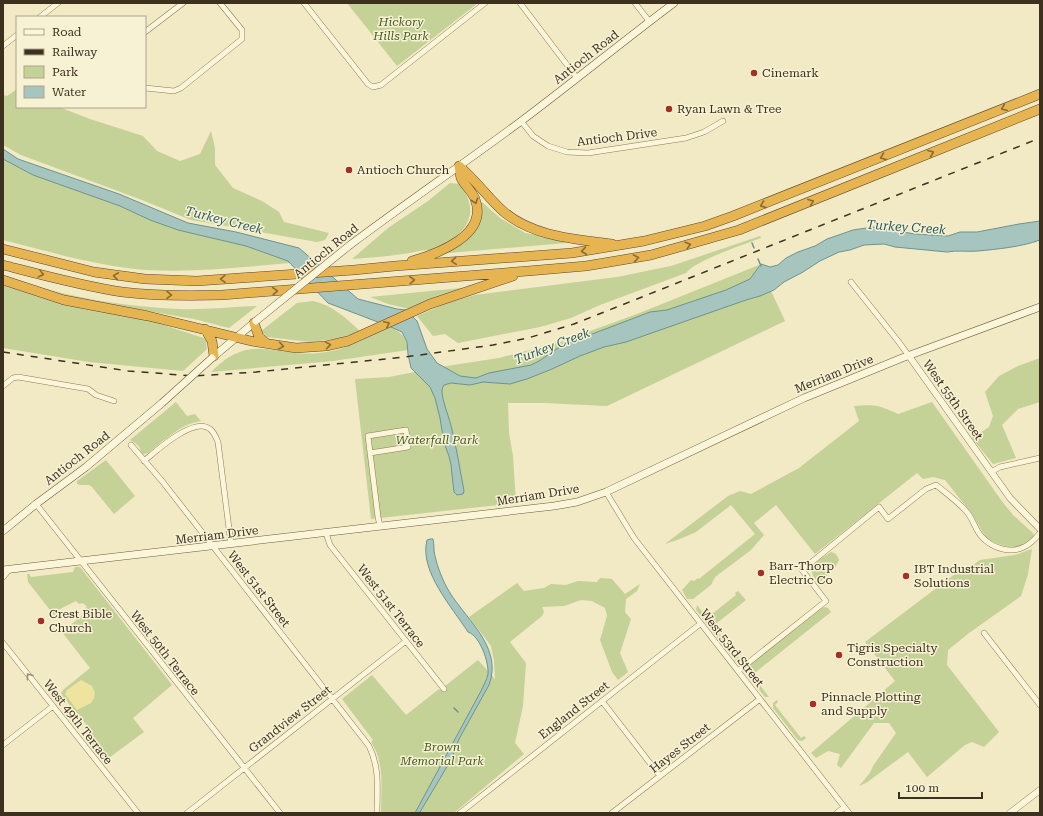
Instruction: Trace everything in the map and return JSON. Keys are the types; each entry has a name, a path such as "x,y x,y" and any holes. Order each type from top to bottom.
{"highway":[{"path":"3,249 94,272 145,279 197,281 572,253 668,236 705,226 1040,94"},
{"path":"3,265 90,286 122,292 170,296 236,294 586,266 662,252 709,240 767,220 1040,109"},
{"path":"459,166 469,174 505,214 527,226 545,233 623,245"},
{"path":"395,266 445,249 461,239 471,228 477,213 477,206 475,199 461,178 459,166"},
{"path":"3,280 64,300 148,316 236,337 296,348 337,344 359,337 443,299 528,271"},
{"path":"255,322 259,337 266,343"},
{"path":"205,329 212,342 213,357"}],"main road":[{"name":"Antioch Road","path":"3,530 86,467 162,403 236,337 350,245 521,121 674,3"},
{"name":"Merriam Drive","path":"6,570 554,506 577,502 606,492 804,398 909,356 1040,307"}],"street":[{"path":"41,16 58,3"},
{"path":"146,31 183,3"},
{"path":"146,88 174,91 181,88 242,39 242,30 220,3"},
{"path":"304,3 368,84 373,87 381,85 485,3"},
{"path":"520,3 577,78"},
{"path":"635,3 649,21"},
{"path":"3,46 16,36"},
{"name":"Antioch Drive","path":"521,121 533,136 548,146 567,152 588,153 686,138 704,132 723,121"},
{"name":"West 55th Street","path":"851,282 909,356 990,472 1010,498 1040,529"},
{"path":"3,386 13,378 18,377 88,389 96,395 114,401"},
{"path":"144,461 169,441 194,426 210,428 218,442 231,544"},
{"path":"370,453 408,447 406,430 368,436 370,453 378,518 380,526"},
{"name":"West 51st Street","path":"131,445 156,474 369,746 376,761 377,813"},
{"path":"990,472 1000,467 1040,458"},
{"path":"738,671 826,601 802,570 879,508 888,519 926,489 936,485 946,492 967,512 981,536 988,543 998,548 1017,550 1032,542 1040,533"},
{"name":"West 53rd Street","path":"606,492 634,538 848,813"},
{"name":"West 50th Terrace","path":"36,504 80,562 280,813"},
{"name":"West 51st Terrace","path":"326,533 330,545 444,689"},
{"path":"3,577 6,570"},
{"name":"England Street","path":"460,813 700,624"},
{"path":"984,633 1040,705"},
{"name":"Grandview Street","path":"187,813 406,641"},
{"name":"West 49th Terrace","path":"3,643 138,813"},
{"name":"Hayes Street","path":"612,813 760,699"},
{"path":"602,701 660,776"},
{"path":"3,745 53,706"},
{"path":"1010,813 1040,790"},
{"path":"837,813 844,808"}],"green space":[{"name":"Hickory Hills Park","path":"347,3 478,3 397,66"},
{"path":"16,90 16,108 62,108 143,136 157,151 180,161 200,154 211,131 215,148 215,165 233,188 262,201 279,212 284,222 329,233 325,240 317,242 191,220 21,155 3,145 3,95 7,96"},
{"path":"3,159 33,175 120,206 150,220 178,230 246,246 290,263 200,270 146,270 92,262 3,240"},
{"path":"450,183 459,184 466,194 469,204 470,213 468,221 456,236 448,242 433,249 411,253 352,259 388,228 428,201"},
{"path":"482,202 500,218 525,233 561,239 566,243 448,253 464,242 480,203"},
{"path":"760,236 761,238 720,253 699,263 686,273 600,305 571,318 540,327 458,343 445,334 433,336 417,316 449,302 475,295 617,277 671,266"},
{"name":"Waterfall Park","path":"759,265 785,321 607,406 508,403 509,433 513,456 516,503 371,519 355,379 389,377 499,358 560,342 637,314"},
{"path":"3,285 54,302 141,318 204,338 207,342 207,349 183,371 89,362 3,348"},
{"path":"461,288 461,290 430,299 409,309 388,304 370,297"},
{"path":"45,289 144,307 198,309 257,306 229,328 194,319 77,299"},
{"path":"313,301 333,309 360,331 341,338 311,342 267,337 261,331 297,303"},
{"path":"391,327 403,336 408,350 333,361 211,372 219,364 242,351 262,349 303,353 326,352 351,345"},
{"path":"1040,358 1040,402 1018,409 1002,425 1016,458 993,464 972,438 989,427 993,416 985,392 999,376 1018,366"},
{"path":"176,402 187,416 195,414 201,421 179,429 148,453 141,455 138,446 130,440"},
{"path":"932,402 1001,500 1013,515 1033,533 1034,536 1029,542 1019,546 1009,547 987,539 972,514 945,480 933,477 923,479 917,473 815,554 776,505 754,523 764,535 751,550 715,577 711,585 693,599 687,599 682,590 691,580 694,581 698,578 699,579 755,534 731,505 696,532 665,544 728,496 740,491 751,494 799,468 859,421 854,406 877,406 898,414"},
{"path":"106,460 135,496 114,514 92,487 89,485 77,484 77,481"},
{"path":"1032,549 1028,574 1021,596 948,650 947,665 999,732 984,747 972,742 965,745 927,777 908,752 866,783 859,786 870,773 873,766 896,733 889,723 874,723 841,768 837,765 840,754 828,751 816,758 811,753 895,681 865,642 959,571 962,573 980,560 1015,555"},
{"path":"831,552 837,556 839,560 821,581 817,581 813,576 812,568 817,561"},
{"path":"75,567 80,567 172,685 133,718 144,732 106,760 85,734 89,731 89,728 61,694 63,690 90,668 62,632 85,613 84,609 87,607 83,603 79,604 76,601 58,610 59,613 54,615 28,582 27,574 31,577 73,572"},
{"name":"Brown Memorial Park","path":"600,578 612,579 625,594 640,584 637,591 626,599 625,612 631,619 620,653 628,672 618,680 612,672 600,640 607,616 605,608 592,601 581,600 564,606 542,607 544,612 542,616 510,642 526,663 523,706 515,743 524,754 454,813 381,813 382,785 378,758 371,742 373,740 342,699 372,675 406,715 478,660 495,679 491,646 469,617 517,583 524,591 544,588 551,584 566,585 578,581 597,582"},
{"path":"738,591 746,600 713,626 739,658 744,656 744,660 740,663 736,662 696,610 697,605 707,618 736,595 735,593"},
{"path":"825,607 831,612 752,675 769,697 765,697 746,673 747,667"},
{"path":"777,700 778,702 775,705 801,738 804,736 806,738 802,741 798,740 773,708 773,703"}],"sand":[{"path":"81,680 92,686 95,693 91,703 77,710 65,694 67,690"}],"water":[{"path":"3,149 18,159 119,194 188,223 236,232 299,248 358,299 406,310 417,321 427,349 437,363 460,376 476,378 489,373 531,365 558,348 587,336 650,312 667,310 726,290 750,279 761,264 770,267 778,265 786,258 798,252 815,246 827,239 853,230 873,227 915,234 948,236 960,232 977,232 1040,221 1040,240 1017,246 974,251 947,252 895,247 884,244 864,245 839,252 820,261 784,282 774,290 760,296 626,342 604,347 527,379 510,384 483,382 470,385 451,383 444,385 442,395 454,438 464,491 463,494 457,495 454,492 451,465 444,443 435,398 430,387 411,368 407,342 402,332 328,303 288,261 246,246 178,230 150,220 120,206 33,175 3,159"},
{"path":"433,539 436,560 446,586 486,644 491,657 492,671 489,685 459,739 451,760 420,812 415,813 481,691 488,674 487,663 480,644 472,634 468,632 438,588 432,576 426,552 427,540"}],"waterway":[{"path":"752,243 754,248"},
{"path":"758,259 761,266"},
{"path":"454,708 458,712"}],"railway":[{"path":"3,352 128,371 194,376 256,372 405,357 493,345 528,338 574,324 1040,138"}],"place":[{"name":"Cinemark","path":"754,73"},
{"name":"Ryan Lawn & Tree","path":"669,109"},
{"name":"Antioch Church","path":"349,170"},
{"name":"Barr-Thorp Electric Co","path":"761,573"},
{"name":"IBT Industrial Solutions","path":"906,576"},
{"name":"Crest Bible Church","path":"41,621"},
{"name":"Tigris Specialty Construction","path":"839,655"},
{"name":"Pinnacle Plotting and Supply","path":"813,704"}],"water label":[{"name":"Turkey Creek","path":"224,220"},
{"name":"Turkey Creek","path":"906,227"},
{"name":"Turkey Creek","path":"552,346"}]}
